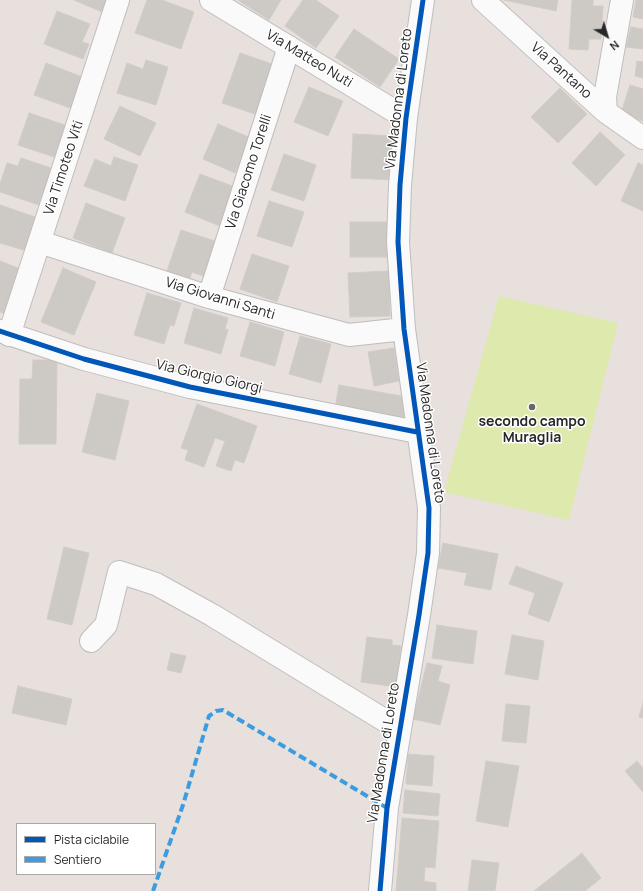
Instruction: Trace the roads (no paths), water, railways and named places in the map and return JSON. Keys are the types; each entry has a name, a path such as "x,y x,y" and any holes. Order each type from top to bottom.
{"street":[{"name":"Via Timoteo Viti","path":"5,333 40,242 118,0"},
{"name":"Via Matteo Nuti","path":"211,0 406,118"},
{"name":"Via Pantano","path":"483,0 606,112 643,138"},
{"path":"606,112 605,97 622,0"},
{"name":"Via Madonna di Loreto","path":"380,891 380,876 387,808 428,553 429,508 417,432 404,328 398,242 400,185 406,118 426,3"},
{"name":"Via Giacomo Torelli","path":"209,297 289,47"},
{"name":"Via Giovanni Santi","path":"40,242 209,297 349,335 404,328"},
{"name":"Via Giorgio Giorgi","path":"5,333 84,359 190,387 417,432"},
{"path":"91,641 106,625 119,572 156,584 212,615 399,729"}],"place":[{"name":"secondo campo Muraglia","path":"532,407"}]}
